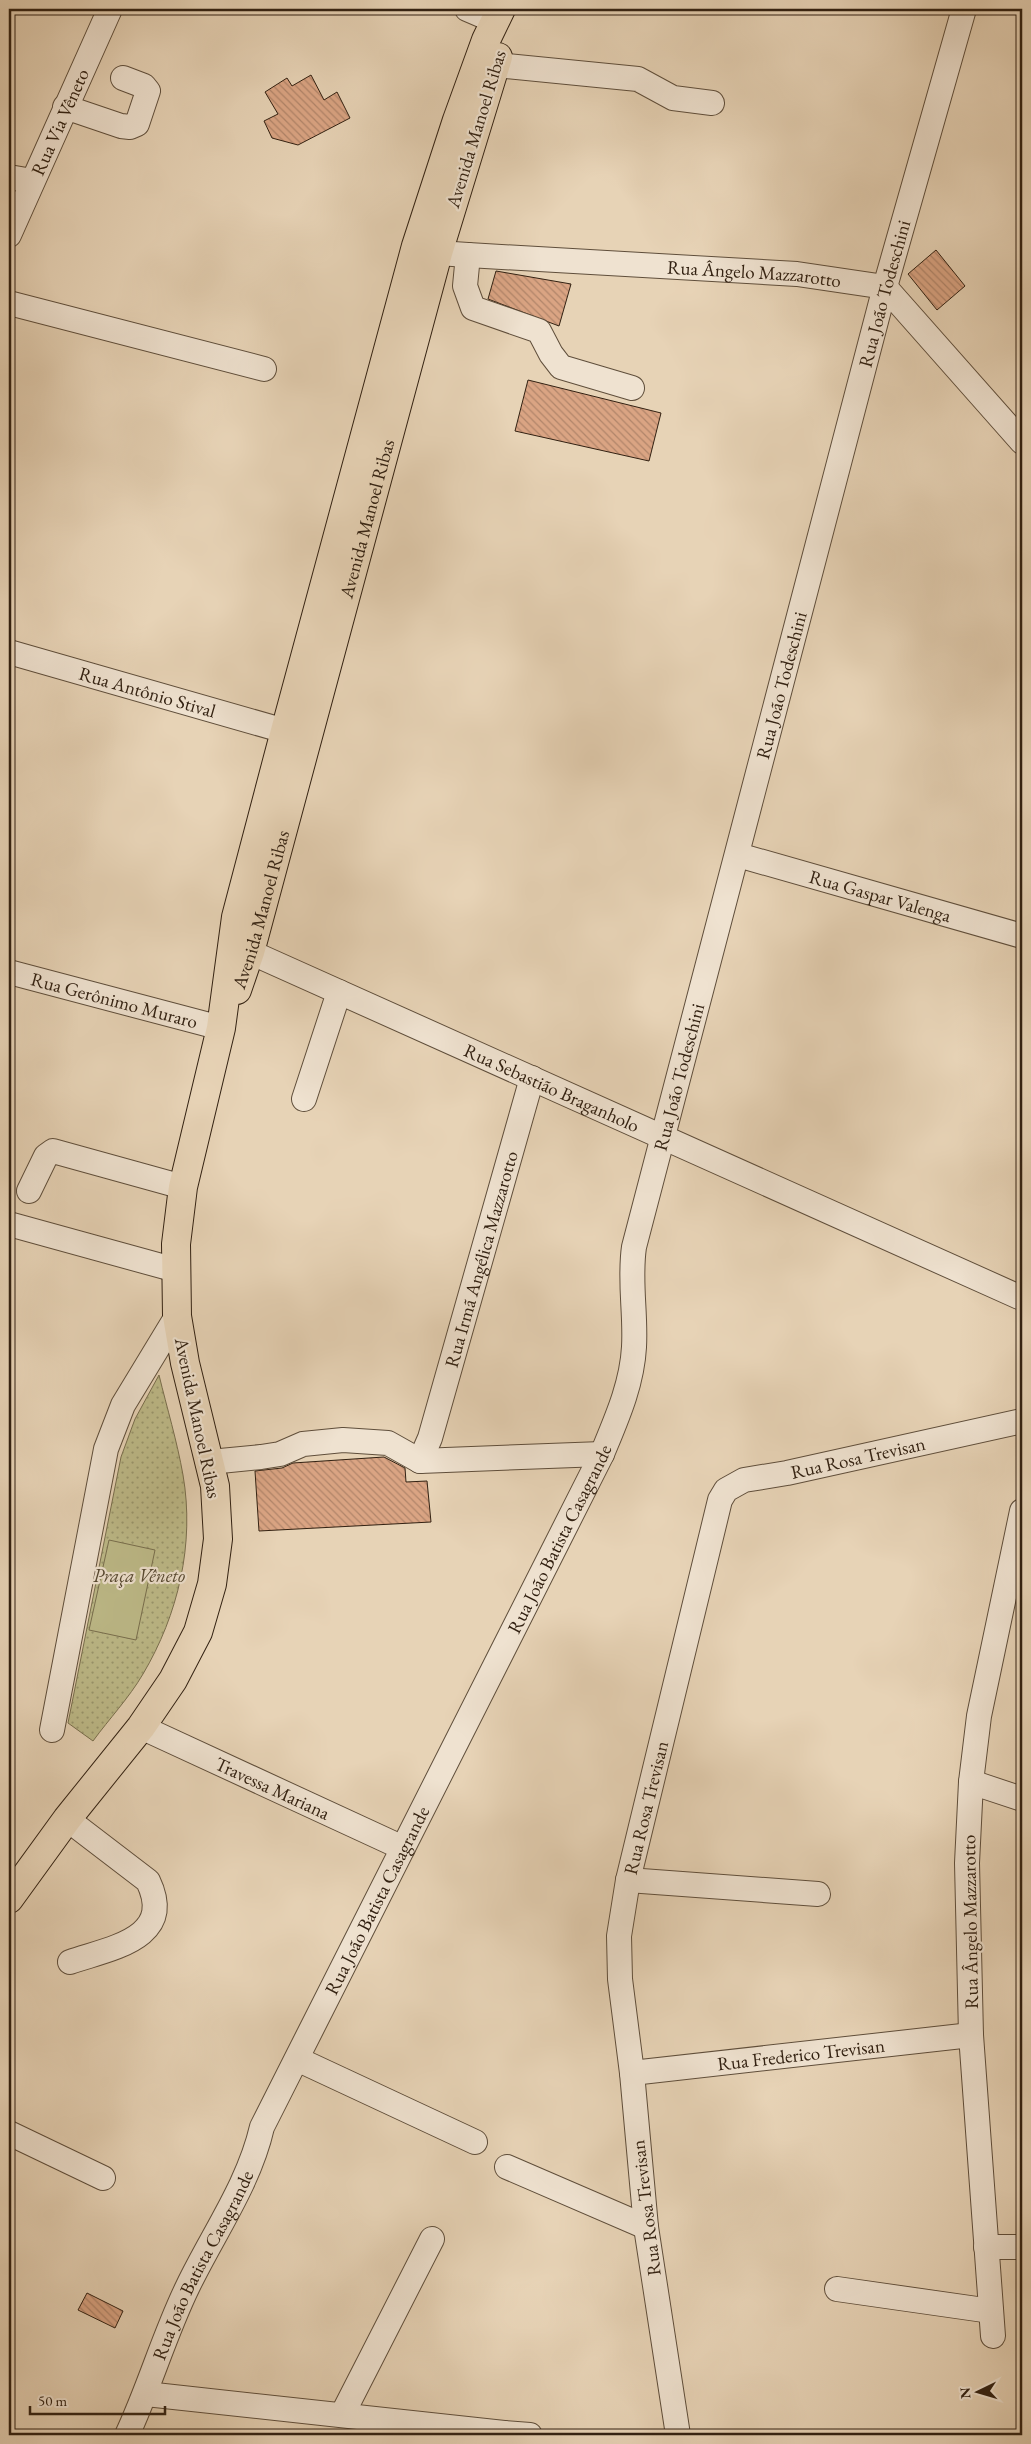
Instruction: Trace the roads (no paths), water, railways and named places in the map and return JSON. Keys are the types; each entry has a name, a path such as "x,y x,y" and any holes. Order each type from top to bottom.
{"main road":[{"name":"Avenida Manoel Ribas","path":"9,1899 67,1819 141,1727 186,1657 198,1632 210,1591 218,1539 215,1486 185,1363 178,1316 176,1270 183,1187 221,1028 236,917 285,731 427,249 496,65 502,13"},
{"name":"Avenida Manoel Ribas","path":"221,1028 234,999 250,952 427,249 457,120 502,13"}],"street":[{"name":"Rua Via Vêneto","path":"9,235 110,9"},
{"path":"466,9 502,13"},
{"name":"Rua João Todeschini","path":"632,1366 634,1325 632,1262 885,287 964,9"},
{"path":"496,65 638,79 673,98 712,103"},
{"path":"65,107 121,126 130,127 137,124 148,91 144,86 123,78"},
{"path":"9,177 32,181"},
{"name":"Rua Ângelo Mazzarotto","path":"427,249 468,255 797,274 885,287"},
{"path":"468,255 465,286 473,308 540,331 551,354 561,367 632,388"},
{"path":"885,287 1022,442"},
{"path":"9,303 264,369"},
{"name":"Rua Antônio Stival","path":"9,652 285,731"},
{"name":"Rua Gaspar Valenga","path":"738,855 1022,936"},
{"name":"Rua Sebastião Braganholo","path":"250,952 1021,1298"},
{"name":"Rua Gerônimo Muraro","path":"9,972 221,1028"},
{"path":"304,1098 339,992"},
{"name":"Rua Irmã Angélica Mazzarotto","path":"420,1460 430,1438 532,1078"},
{"path":"29,1191 46,1156 53,1151 183,1187"},
{"path":"9,1224 176,1270"},
{"path":"52,1730 106,1449 123,1405 178,1316"},
{"name":"Rua João Batista Casagrande","path":"127,2435 146,2394 160,2348 179,2305 250,2165 262,2127 602,1454 616,1421 632,1366"},
{"name":"Rua Rosa Trevisan","path":"678,2435 646,2226 632,2073 618,1957 621,1920 628,1880 715,1515 726,1490 744,1480 787,1473 1022,1421"},
{"path":"210,1462 280,1454 303,1444 343,1440 388,1443 420,1460 602,1454"},
{"name":"Rua Ângelo Mazzarotto","path":"993,2336 971,2034 967,1888 971,1782 979,1716 1022,1512"},
{"name":"Travessa Mariana","path":"141,1727 403,1848"},
{"path":"971,1782 1022,1798"},
{"path":"67,1819 148,1881 155,1894 154,1912 149,1927 140,1936 70,1962"},
{"path":"628,1880 818,1894"},
{"name":"Rua Frederico Trevisan","path":"632,2073 971,2034"},
{"path":"297,2059 475,2142"},
{"path":"9,2133 103,2178"},
{"path":"506,2167 646,2226"},
{"path":"342,2416 432,2239"},
{"path":"986,2247 1022,2248"},
{"path":"837,2289 991,2311"},
{"path":"146,2394 503,2434 530,2435"}],"park label":[{"name":"Praça Vêneto","path":"139,1575"}]}
